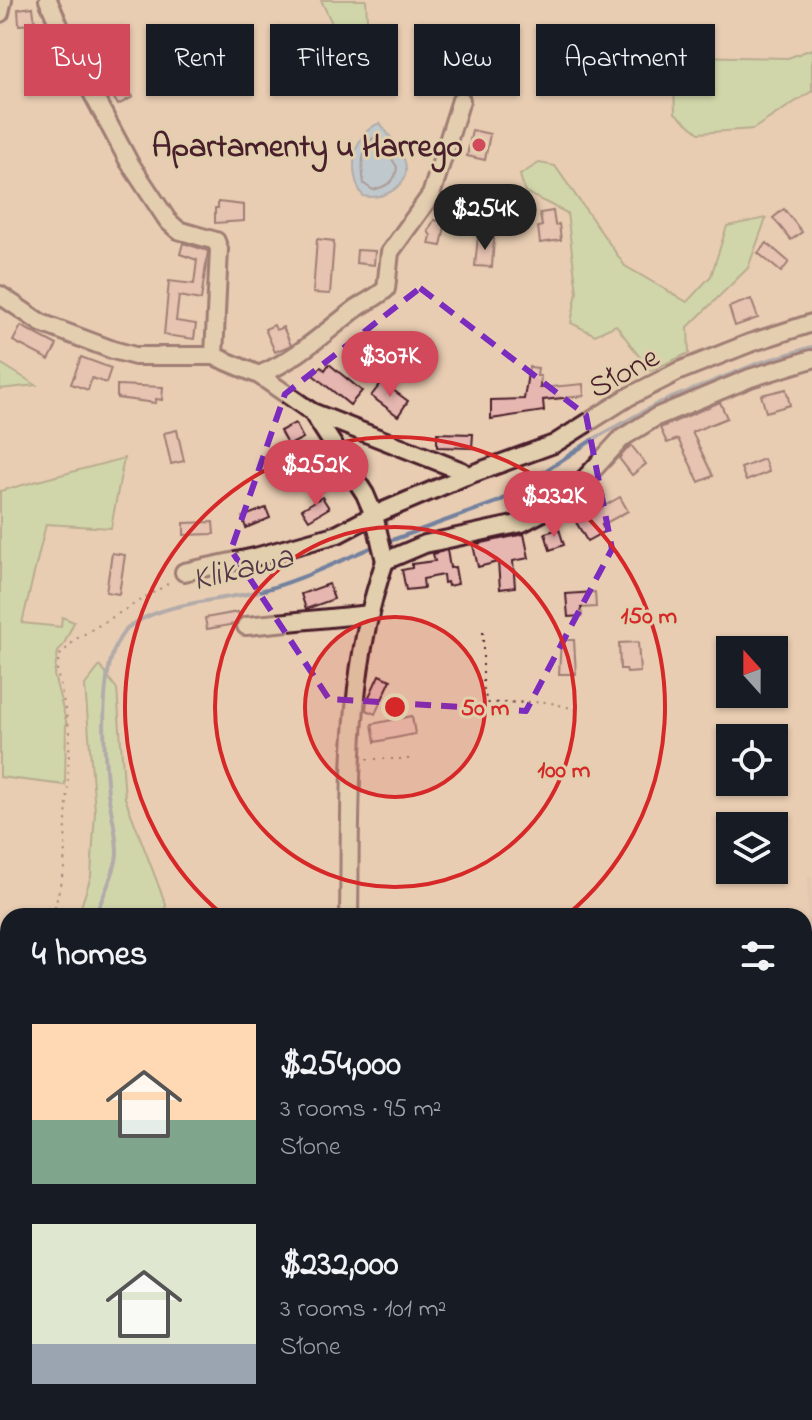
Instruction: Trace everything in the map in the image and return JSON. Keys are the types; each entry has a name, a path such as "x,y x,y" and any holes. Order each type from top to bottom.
{"street":[{"path":"0,13 3,0"},
{"path":"48,0 73,57 129,162 168,221 178,230 216,241 219,249 214,356"},
{"path":"259,375 287,363 356,308 378,297 386,289 390,252 431,195 461,100"},
{"path":"0,295 41,323 113,350 135,356 214,356 259,375 312,412 462,471 466,476"},
{"name":"Słone","path":"184,572 315,542 376,522 466,476 554,444 630,396 679,371 812,323"},
{"path":"383,556 522,523 578,486 622,438 656,417 750,378 812,359"},
{"path":"312,412 340,453 376,522 383,556 358,677 352,751 349,908"},
{"path":"246,626 371,614"}],"path":[{"path":"55,908 64,868 70,732 57,671 59,656 76,639 184,572"},
{"path":"483,632 484,696 487,703 548,702 578,710"},
{"path":"352,751 374,760 411,759"}],"highlighted area":[{"path":"420,288 586,415 612,549 526,711 329,699 231,550 285,394"}],"shaded area":[{"path":"808,876 812,876 812,908 807,908"}],"green space":[{"path":"321,0 366,0 367,24 332,24"},
{"path":"812,49 812,91 753,129 699,133 675,113 674,96 715,96 715,57 788,58"},
{"path":"539,163 555,166 625,266 687,302 711,276 727,226 766,218 748,268 688,327 689,353 650,371 616,325 595,335 571,323 577,292 567,213 525,192 520,175"},
{"path":"0,363 36,385 0,389"},
{"path":"124,458 111,528 46,524 22,623 61,627 62,617 74,622 58,652 54,675 66,721 65,785 0,777 0,491"},
{"path":"100,666 117,689 125,798 165,908 81,908 91,876 95,811 85,685"}],"water":[{"path":"380,123 401,152 406,171 400,185 394,190 379,196 363,196 355,176 355,155 363,135"}],"building":[{"path":"33,7 35,24 19,25 18,9"},
{"path":"130,93 133,97 118,105 113,96 130,96"},
{"name":"Apartamenty u Harrego","path":"472,130 490,134 485,160 467,156"},
{"path":"218,202 244,205 244,221 215,223"},
{"path":"784,209 802,232 791,240 773,218"},
{"path":"553,211 561,240 540,243 540,213"},
{"path":"434,220 446,222 441,246 429,244 431,236 428,231"},
{"path":"478,236 494,238 492,267 475,266"},
{"path":"317,239 334,241 330,294 313,293"},
{"path":"183,243 208,251 201,300 179,296 176,321 196,324 194,339 164,335 169,281 194,284 197,260 180,254"},
{"path":"767,243 789,262 781,272 758,253"},
{"path":"357,250 375,251 374,265 356,263"},
{"path":"751,299 758,318 735,326 729,307"},
{"path":"274,325 276,330 283,327 291,345 275,352 265,329"},
{"path":"21,326 57,345 49,360 13,341"},
{"path":"81,357 111,368 106,383 92,378 88,390 71,384"},
{"path":"329,364 362,391 350,405 313,375 321,367 325,370"},
{"path":"529,367 538,368 540,388 583,384 584,396 543,400 544,411 491,419 491,400 524,399"},
{"path":"382,382 408,401 398,416 371,396"},
{"path":"117,385 163,387 162,400 156,399 156,403 117,398"},
{"path":"786,389 790,405 766,412 761,395"},
{"path":"720,402 727,418 692,432 713,476 699,482 678,439 667,443 660,428"},
{"path":"295,423 303,438 288,446 280,431"},
{"path":"177,430 184,461 171,464 164,433"},
{"path":"437,433 473,434 472,448 437,447"},
{"path":"631,445 646,464 632,475 619,458"},
{"path":"764,459 769,472 746,481 741,468"},
{"path":"333,469 340,482 316,494 310,481"},
{"path":"322,497 329,508 309,520 302,509"},
{"path":"620,497 628,511 602,525 605,531 587,541 576,522"},
{"path":"266,508 270,518 246,528 242,517"},
{"path":"213,522 214,534 184,535 184,523"},
{"path":"559,529 564,545 550,550 545,533"},
{"path":"524,534 529,558 513,561 515,587 500,589 498,562 478,567 473,545"},
{"path":"447,550 450,568 455,567 458,584 448,586 447,582 444,583 443,575 423,579 424,588 406,590 402,570 412,568 412,564 435,561 433,554"},
{"path":"112,553 125,555 119,594 106,592"},
{"path":"329,584 334,599 306,609 301,594"},
{"path":"595,592 596,607 581,608 582,616 568,617 566,594"},
{"path":"238,612 240,617 235,624 207,629 205,618"},
{"path":"561,640 574,640 576,674 559,674"},
{"path":"638,642 640,672 627,673 626,669 620,669 619,643"},
{"path":"379,675 391,680 375,714 366,710"},
{"path":"412,716 415,734 375,742 372,724"}],"waterway":[{"name":"Klikawa","path":"384,543 500,501 592,440 659,403 756,364 812,347"},
{"name":"Klikawa","path":"98,908 112,876 117,853 108,793 104,728 107,677 112,655 121,637 133,624 162,611 271,588 375,546"}],"place":[{"name":"Apartamenty u Harrego","path":"479,145"}]}
